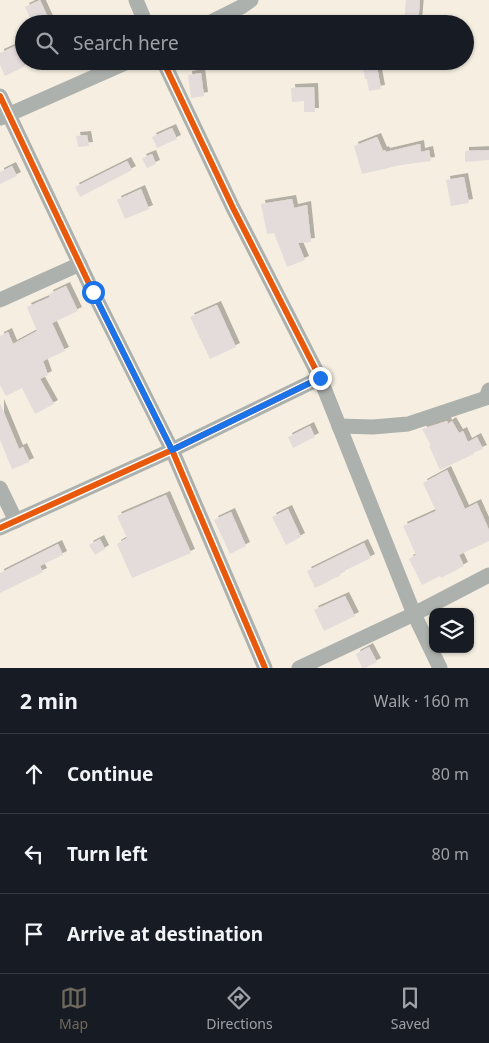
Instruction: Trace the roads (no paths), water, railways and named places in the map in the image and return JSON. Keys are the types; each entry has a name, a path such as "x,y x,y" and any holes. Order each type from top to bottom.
{"street":[{"path":"136,0 142,15"},
{"path":"225,15 251,0"},
{"path":"4,117 110,70"},
{"path":"167,70 233,208 320,378 414,614 440,668"},
{"path":"0,96 4,117 80,264 172,450 265,668"},
{"path":"0,300 80,264"},
{"path":"0,528 172,450 320,378"},
{"path":"339,426 373,427 408,424 486,398 489,390"},
{"path":"0,488 16,521"},
{"path":"299,668 414,614 489,575"}]}
